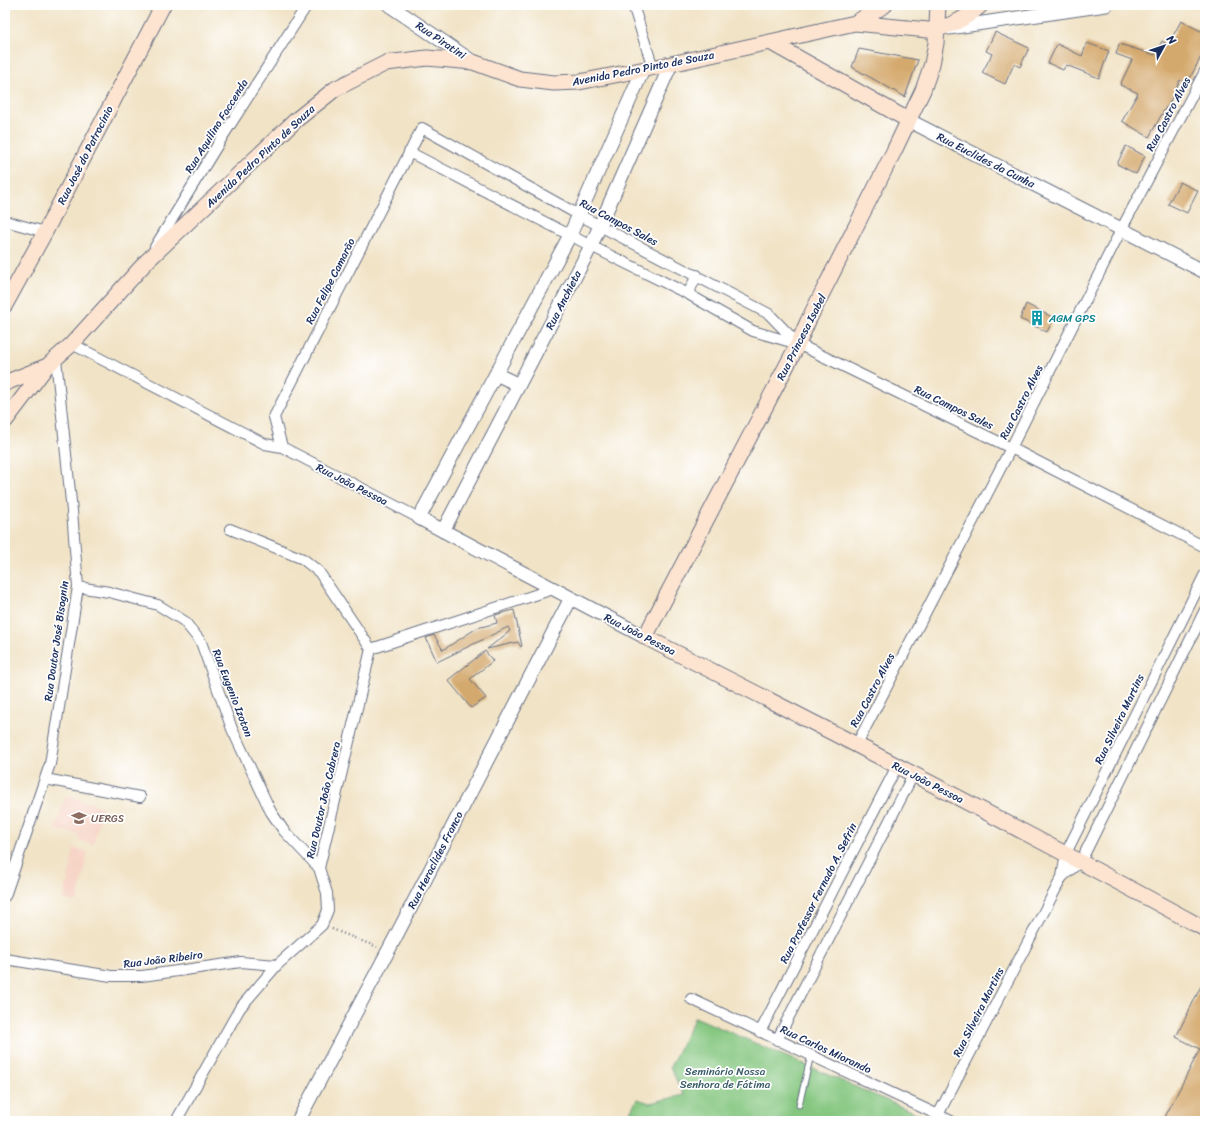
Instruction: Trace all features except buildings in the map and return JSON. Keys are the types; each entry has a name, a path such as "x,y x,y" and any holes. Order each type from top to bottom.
{"main road":[{"name":"Rua José do Patrocínio","path":"5,304 46,232 163,5"},
{"name":"Avenida Pedro Pinto de Souza","path":"855,23 884,5"},
{"name":"Rua Princesa Isabel","path":"645,637 798,344 894,152 923,90 932,64 936,43 938,5"},
{"path":"937,29 964,18 981,5"},
{"name":"Avenida Pedro Pinto de Souza","path":"5,421 51,363 72,344 147,261 296,120 335,89 386,63 427,58 473,62 520,79 554,83 579,82 648,69 855,23 928,30 937,29"},
{"name":"Rua Euclides da Cunha","path":"770,42 908,120"},
{"name":"Avenida Pedro Pinto de Souza","path":"5,383 51,363"},
{"name":"Rua João Pessoa","path":"645,637 857,744 1080,861 1205,929"}],"street":[{"name":"Rua Aquilino Faccenda","path":"147,261 223,136 307,5"},
{"name":"Rua Piratini","path":"389,5 473,62"},
{"path":"419,518 570,236 648,69 633,5"},
{"path":"1034,5 1050,12"},
{"path":"937,29 1106,5"},
{"name":"Rua Anchieta","path":"443,531 591,246 671,64"},
{"name":"Rua Castro Alves","path":"857,744 1011,448 1120,230 1205,70"},
{"name":"Rua Euclides da Cunha","path":"908,120 1120,230 1205,272"},
{"name":"Rua Campos Sales","path":"422,128 579,215 697,275 769,314 798,344"},
{"name":"Rua Felipe Camarão","path":"282,447 274,416 422,128"},
{"name":"Rua Campos Sales","path":"409,152 570,236 688,294 753,331 798,344 1011,448 1205,547"},
{"path":"5,221 46,232"},
{"path":"688,294 697,275"},
{"name":"Rua João Pessoa","path":"72,344 265,444 282,447 645,637"},
{"name":"Rua Doutor José Bisognin","path":"5,896 50,764 78,587 72,510 51,363"},
{"path":"496,374 518,385"},
{"path":"230,529 303,559 318,572 371,649 553,589"},
{"name":"Rua Silveira Martins","path":"938,1115 1062,877 1066,854 1205,574"},
{"name":"Rua Eugenio Izoton","path":"78,587 109,592 158,605 184,621 201,642 232,729 271,812 284,832 319,868"},
{"name":"Rua Heraclides Franco","path":"298,1121 388,952 571,598"},
{"name":"Rua Silveira Martins","path":"1062,877 1080,861 1205,610"},
{"name":"Rua Doutor João Cabrera","path":"322,925 328,910 327,893 319,868 371,649"},
{"path":"1156,673 1171,679"},
{"name":"Rua Professor Fernado A. Sefrin","path":"760,1032 897,766"},
{"path":"777,1040 914,775"},
{"path":"45,779 140,797"},
{"path":"176,1121 240,1008 277,966 322,925"},
{"name":"Rua João Ribeiro","path":"5,959 111,976 142,976 241,962 277,966"},
{"name":"Rua Carlos Miorando","path":"691,999 951,1121"}],"lane":[{"path":"799,1105 810,1055"}],"path":[{"path":"322,925 388,952"}],"shaded area":[{"name":"UERGS","path":"66,796 103,807 93,845 79,840 79,835 55,829"},
{"name":"UERGS","path":"74,848 88,852 77,902 64,899"}],"green space":[{"name":"Seminário Nossa Senhora de Fátima","path":"695,1017 934,1121 625,1121 637,1099 650,1103 684,1095 670,1067"}],"place":[{"name":"AGM GPS","path":"1037,318"},
{"name":"UERGS","path":"79,818"}]}
